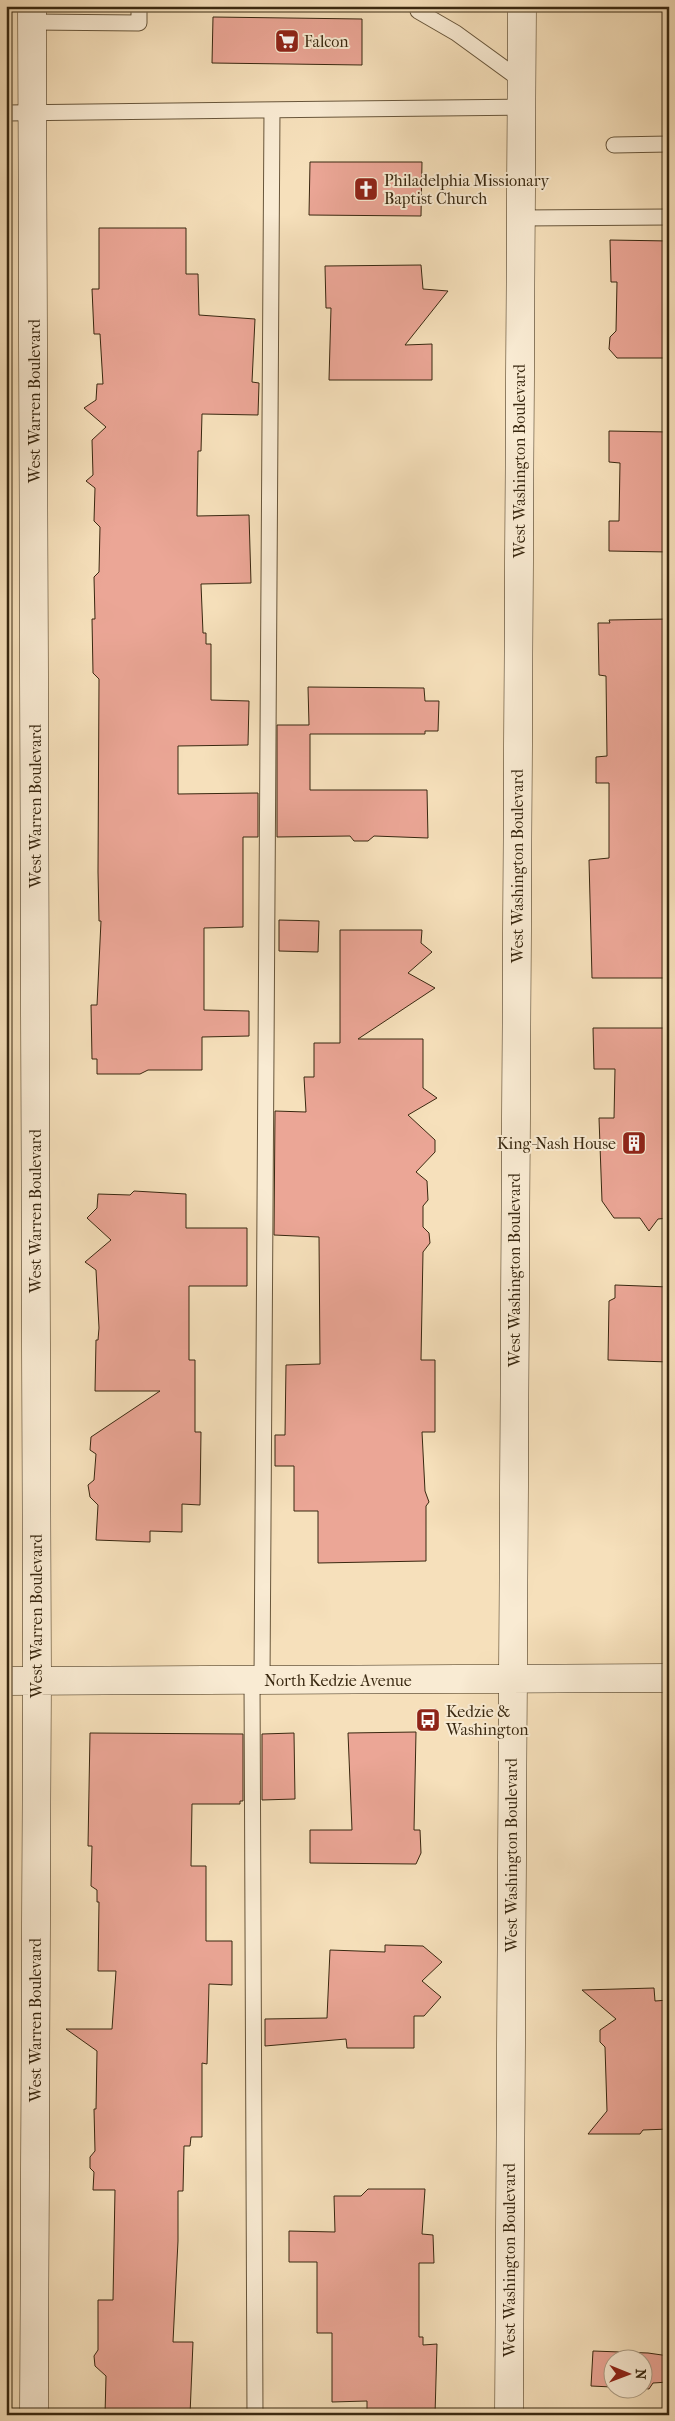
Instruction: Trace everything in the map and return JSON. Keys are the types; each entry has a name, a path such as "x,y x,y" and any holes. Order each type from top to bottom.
{"street":[{"name":"West Washington Boulevard","path":"509,2415 522,6"},
{"name":"West Warren Boulevard","path":"32,14 37,1680 34,2415"},
{"name":"North Kedzie Avenue","path":"6,1681 669,1678"}],"lane":[{"path":"32,14 139,23 140,6"},
{"path":"417,6 418,11 456,33 521,94"},
{"path":"6,113 272,110 521,94"},
{"path":"255,2415 257,1680 272,110"},
{"path":"614,146 669,144"},
{"path":"521,218 669,218"}],"building":[{"name":"Falcon","path":"213,17 362,19 362,65 212,63"},
{"name":"Philadelphia Missionary Baptist Church","path":"310,162 422,162 421,216 309,215"},
{"path":"99,228 186,228 186,274 198,274 199,315 255,319 252,382 259,383 258,415 202,414 201,451 198,451 197,516 249,515 251,583 201,584 203,633 206,633 206,644 211,644 211,700 249,701 248,745 178,746 178,794 258,793 258,837 243,837 243,927 204,928 204,1010 249,1011 249,1036 202,1037 202,1070 148,1070 140,1074 97,1074 97,1059 92,1059 91,1005 97,1005 101,921 99,921 98,872 99,679 93,673 92,619 95,619 94,577 99,572 100,527 94,521 95,488 86,481 93,475 92,440 106,427 84,408 96,400 97,384 103,384 100,334 94,334 92,289 99,289"},
{"path":"610,240 669,241 669,358 617,358 609,349 610,337 616,331 617,282 611,282"},
{"path":"421,265 423,289 448,291 405,345 432,344 432,380 329,380 331,308 326,308 325,266"},
{"path":"609,431 669,432 669,461 666,461 665,522 669,522 669,552 609,551 609,521 619,521 620,463 609,462"},
{"path":"669,619 669,978 592,978 589,860 609,858 609,783 596,783 596,757 607,756 606,676 599,675 598,623 610,623 609,620"},
{"path":"308,687 424,688 425,701 439,701 438,731 425,731 425,734 310,734 310,790 427,790 428,838 374,836 368,841 354,841 350,836 277,837 277,725 309,725"},
{"path":"279,920 319,921 318,952 279,951"},
{"path":"340,930 422,930 421,943 432,952 408,973 435,988 358,1039 423,1039 423,1088 437,1098 408,1115 435,1140 435,1152 416,1172 427,1181 428,1200 423,1206 423,1227 429,1233 430,1243 423,1252 421,1360 435,1360 435,1432 422,1432 425,1491 429,1502 426,1506 426,1561 318,1563 318,1511 294,1511 294,1466 275,1466 275,1435 285,1435 286,1365 320,1364 319,1237 274,1235 275,1111 306,1112 304,1077 314,1077 314,1043 340,1043"},
{"path":"593,1028 669,1028 669,1218 658,1219 649,1231 640,1218 614,1218 602,1201 599,1118 614,1118 615,1069 594,1069"},
{"path":"134,1191 186,1194 186,1228 247,1228 247,1286 189,1286 189,1360 195,1360 195,1432 201,1432 200,1505 182,1504 182,1532 150,1531 150,1542 96,1540 98,1505 90,1497 88,1485 94,1480 96,1454 90,1450 91,1437 160,1391 95,1391 96,1340 98,1340 99,1328 96,1270 85,1262 111,1240 87,1218 97,1208 98,1194 130,1195"},
{"path":"615,1285 669,1287 669,1362 608,1360 609,1301 615,1298"},
{"path":"416,1732 414,1830 420,1830 421,1853 416,1864 310,1863 310,1830 352,1830 348,1733"},
{"path":"90,1733 243,1734 243,1801 240,1801 240,1804 192,1804 191,1866 206,1866 206,1941 232,1941 232,1985 209,1984 207,2064 202,2063 202,2137 191,2137 190,2146 184,2146 183,2191 178,2191 178,2241 173,2342 193,2342 190,2415 105,2415 106,2376 95,2366 94,2356 98,2350 98,2300 113,2300 115,2190 93,2190 94,2172 90,2168 90,2157 95,2151 94,2109 96,2109 97,2051 66,2029 112,2029 116,1971 98,1971 99,1902 97,1902 97,1890 91,1886 92,1846 88,1846"},
{"path":"294,1733 295,1799 262,1800 262,1734"},
{"path":"385,1945 423,1946 442,1962 422,1981 441,1997 424,2016 414,2016 414,2048 347,2048 346,2039 265,2046 265,2019 327,2018 330,1950 385,1952"},
{"path":"654,1988 655,2001 669,2000 669,2129 643,2130 640,2134 588,2134 607,2111 605,2047 600,2042 600,2030 616,2019 582,1990"},
{"path":"368,2189 425,2189 422,2234 433,2235 434,2263 419,2263 419,2337 423,2337 423,2345 437,2344 435,2415 367,2415 367,2401 332,2402 332,2333 317,2333 317,2262 289,2262 289,2231 335,2232 334,2196 361,2196"},
{"path":"593,2351 602,2351 602,2387 591,2386"},
{"path":"652,2354 669,2356 669,2382 652,2384"}],"place":[{"name":"Falcon","path":"287,41"},
{"name":"Philadelphia Missionary Baptist Church","path":"366,189"},
{"name":"King-Nash House","path":"634,1143"},
{"name":"Kedzie & Washington","path":"428,1720"}]}
